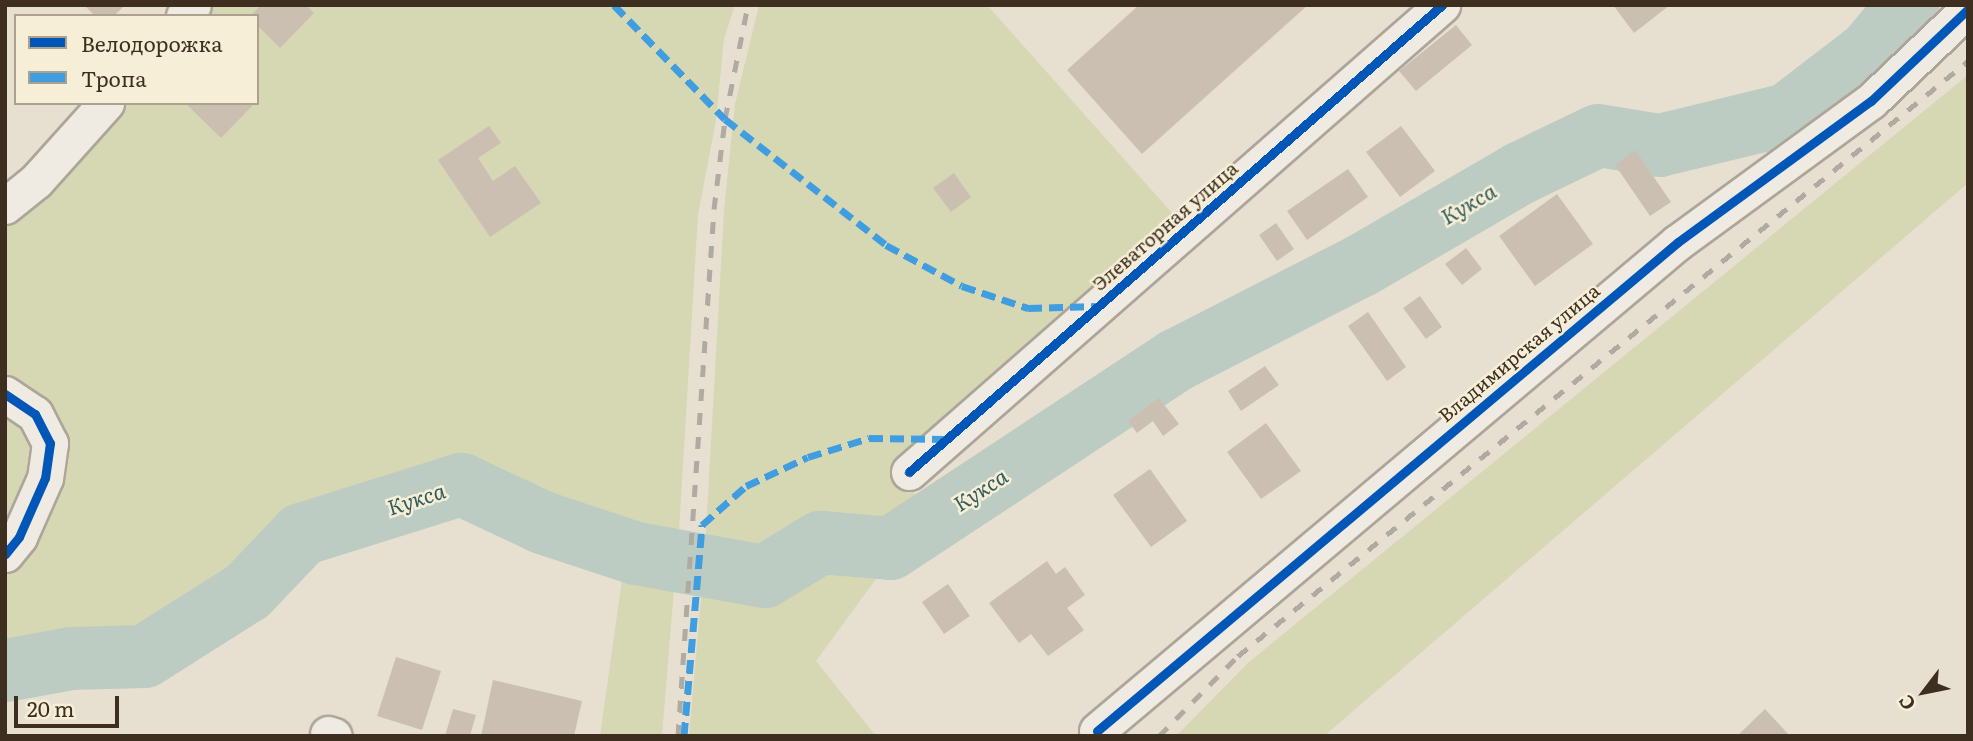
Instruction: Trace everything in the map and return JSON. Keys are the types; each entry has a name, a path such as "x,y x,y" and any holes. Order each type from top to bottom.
{"street":[{"name":"Элеваторная улица","path":"909,472 1442,5"},
{"name":"Владимирская улица","path":"1097,731 1678,242 1871,101 1968,9"},
{"path":"5,206 36,181 104,105"},
{"path":"5,394 35,414 50,443 46,478 19,537 5,554"}],"green space":[{"path":"207,5 735,5 724,39 716,120 698,215 678,548 553,506 466,469 295,523 257,557 238,585 138,641 61,647 5,661 5,570 58,477 5,382 5,220 116,105 259,105 259,14 199,14"},
{"path":"759,5 987,5 1180,222 899,465 919,502 874,530 828,526 763,559 705,549 724,210 735,104"},
{"path":"1968,75 1968,183 1324,736 1176,736 1249,662"},
{"path":"5,405 41,450 5,537"},
{"path":"827,554 889,561 816,661 876,736 689,736 702,586 758,594 797,580"},
{"path":"624,565 675,577 662,736 600,736"}],"building":[{"path":"84,5 125,5 116,14 93,14"},
{"path":"261,5 306,5 314,13 280,48 259,27 259,14 252,14"},
{"path":"1139,5 1308,5 1142,154 1067,70"},
{"path":"1613,5 1670,5 1634,33"},
{"path":"1456,25 1472,45 1416,91 1399,71"},
{"path":"187,105 253,105 221,138"},
{"path":"489,126 501,143 478,158 493,181 515,166 541,203 490,237 438,160"},
{"path":"1401,126 1435,171 1400,197 1366,152"},
{"path":"1635,150 1671,202 1650,216 1615,165"},
{"path":"1348,169 1368,197 1307,240 1287,211"},
{"path":"954,173 971,197 951,212 933,188"},
{"path":"1557,194 1593,244 1535,286 1499,236"},
{"path":"1276,223 1294,249 1277,261 1259,235"},
{"path":"1466,248 1482,269 1462,285 1445,264"},
{"path":"1420,296 1442,327 1426,339 1403,308"},
{"path":"1368,312 1406,367 1387,381 1348,326"},
{"path":"1265,366 1279,385 1241,411 1228,391"},
{"path":"1159,398 1179,424 1163,436 1153,421 1137,433 1128,421"},
{"path":"1266,423 1301,471 1261,499 1227,452"},
{"path":"1150,469 1187,521 1151,547 1113,495"},
{"path":"1047,561 1056,574 1065,567 1085,595 1067,608 1084,630 1048,656 1031,634 1019,643 989,603"},
{"path":"948,584 970,616 944,634 922,602"},
{"path":"396,657 441,671 422,730 377,716"},
{"path":"493,680 582,701 574,736 481,736"},
{"path":"453,709 476,715 470,736 445,736"},
{"path":"1765,709 1790,736 1737,736"}],"waterway":[{"name":"Кукса","path":"5,670 71,658 144,656 247,591 301,534 461,484 542,522 636,553 764,576 820,542 890,548 1177,359 1361,265 1521,172 1598,135 1659,145 1787,114 1869,51 1907,5"}],"railway":[{"path":"678,736 714,209 725,119 748,5"},
{"path":"1159,736 1238,656 1968,61"}],"marked path":[{"path":"614,5 725,119 886,245 962,286 1028,308 1097,306"},
{"path":"684,736 702,525 746,486 808,457 869,438 947,439"}],"cycle path":[{"path":"909,472 1442,5"},
{"path":"1097,731 1678,242 1871,101 1968,9"},
{"path":"5,394 35,414 50,443 45,478 19,537 5,554"}]}
